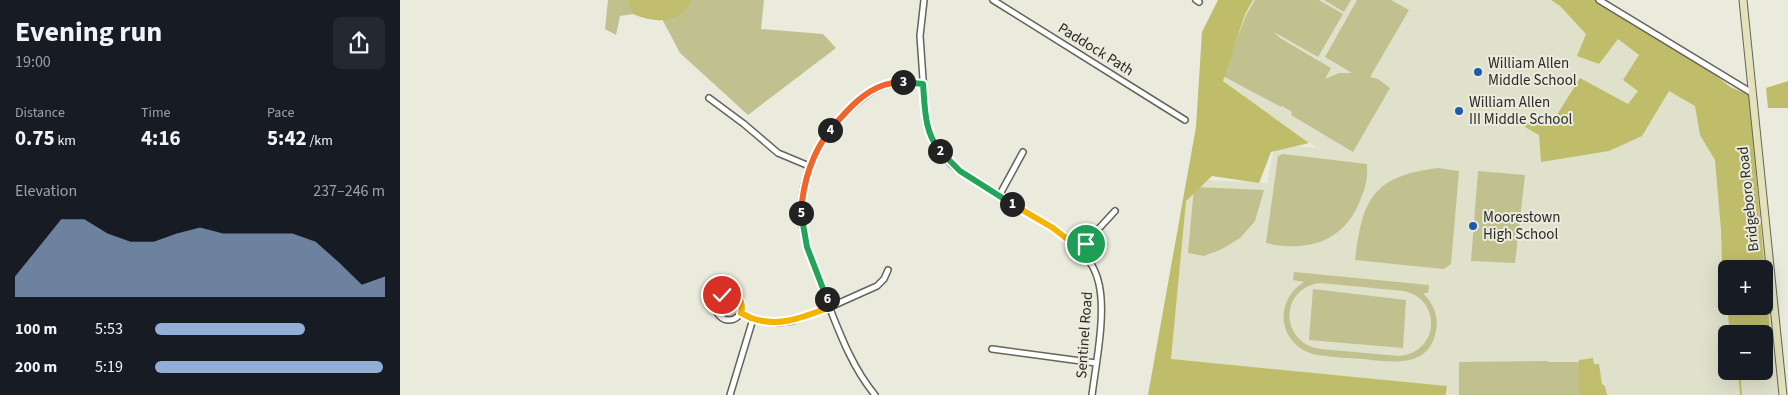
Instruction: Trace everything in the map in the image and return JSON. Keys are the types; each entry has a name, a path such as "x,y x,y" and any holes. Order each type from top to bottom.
{"main road":[{"name":"Bridgeboro Road","path":"1743,0 1783,395"}],"street":[{"name":"Sentinel Road","path":"923,0 920,36 926,122 937,148 960,171 1053,228 1080,249 1092,264 1100,288 1100,318 1092,395"},
{"name":"Paddock Path","path":"993,0 1185,120"},
{"path":"1599,0 1752,94"},
{"path":"875,395 853,362 807,247 802,225 802,192 809,166 829,132 861,99 877,87 886,84 907,81 923,84"},
{"path":"709,98 778,153 809,166"},
{"path":"999,196 1023,152"},
{"path":"1080,249 1115,211"},
{"path":"741,313 754,319 777,323 793,320 830,307 877,286 884,279 888,270"},
{"path":"722,295 735,295 741,301 741,313 738,317 731,320 722,319 716,313 716,301 722,295"},
{"path":"730,395 754,319"},
{"path":"992,349 1096,363"}],"shaded area":[{"path":"608,0 764,0 761,29 823,34 836,48 748,115 680,53 661,17 640,13 620,16 616,35 605,29"},
{"path":"628,0 691,0 680,14 666,20 658,20 633,14"},
{"path":"1218,0 1253,0 1245,14 1223,81 1309,143 1271,152 1259,183 1212,176 1186,201 1171,359 1447,386 1446,395 1148,395 1196,127 1202,32"},
{"name":"Moorestown High School","path":"1253,0 1599,0 1752,93 1767,260 1718,260 1718,315 1772,315 1773,325 1718,325 1718,380 1773,380 1773,328 1779,395 1448,395 1447,386 1171,360 1187,179 1267,183 1275,144 1317,148 1217,78 1242,19"},
{"path":"1255,0 1319,0 1343,14 1318,57 1274,32 1280,38 1331,68 1325,79 1339,73 1352,73 1325,57 1357,0 1391,0 1409,10 1370,77 1378,79 1390,88 1353,152 1291,115 1292,112 1282,106 1223,76 1246,15"},
{"path":"1324,0 1351,0 1344,12"},
{"path":"1551,0 1599,0 1690,54 1730,87 1749,95 1764,260 1722,260 1715,160 1700,135 1695,106 1669,91 1642,136 1609,151 1541,162 1539,135 1525,127 1533,115 1550,126 1580,78 1628,104 1638,91 1623,80 1639,55 1618,39 1599,64 1577,56 1586,34 1560,6"},
{"path":"1788,81 1788,108 1768,108 1766,88"},
{"path":"1283,154 1367,164 1366,181 1361,198 1346,225 1335,234 1311,244 1296,246 1266,243 1278,156"},
{"path":"1438,168 1459,171 1451,264 1444,269 1355,260 1362,221 1367,206 1375,194 1385,185 1399,177"},
{"path":"1478,171 1525,175 1515,263 1471,261"},
{"path":"1194,187 1264,190 1255,221 1240,238 1222,249 1204,256 1188,253"},
{"path":"1294,272 1429,285 1428,293 1423,293 1430,301 1436,315 1437,325 1432,343 1426,352 1417,357 1397,361 1323,356 1304,350 1294,343 1284,323 1287,301 1304,282 1293,280","holes":["1320,283 1404,291 1417,296 1425,305 1430,315 1431,326 1428,336 1422,346 1412,353 1399,356 1320,349 1307,345 1297,337 1292,327 1290,316 1291,304 1297,295 1307,287"]},
{"path":"1313,289 1406,300 1403,348 1309,340"},
{"path":"1728,315 1769,315 1770,325 1729,325"},
{"path":"1593,358 1594,364 1599,364 1602,384 1605,386 1607,395 1579,395 1579,360"},
{"path":"1459,362 1579,362 1580,395 1459,395"}],"waterway":[{"path":"1716,107 1735,243"},
{"path":"1736,253 1738,260"},
{"path":"1742,325 1743,315"},
{"path":"1740,380 1741,395"}],"place":[{"name":"William Allen Middle School","path":"1478,72"},
{"name":"William Allen III Middle School","path":"1459,111"},
{"name":"Moorestown High School","path":"1473,226"}],"route":[{"path":"722,295 735,295 741,301 741,313 754,319 777,323 793,320 830,307 807,247 802,225 802,192 809,166 816,151 829,132 844,114 861,99 877,87 907,81 923,84 926,122 937,148 951,164 999,196 1053,228 1080,249 1086,244"}]}
